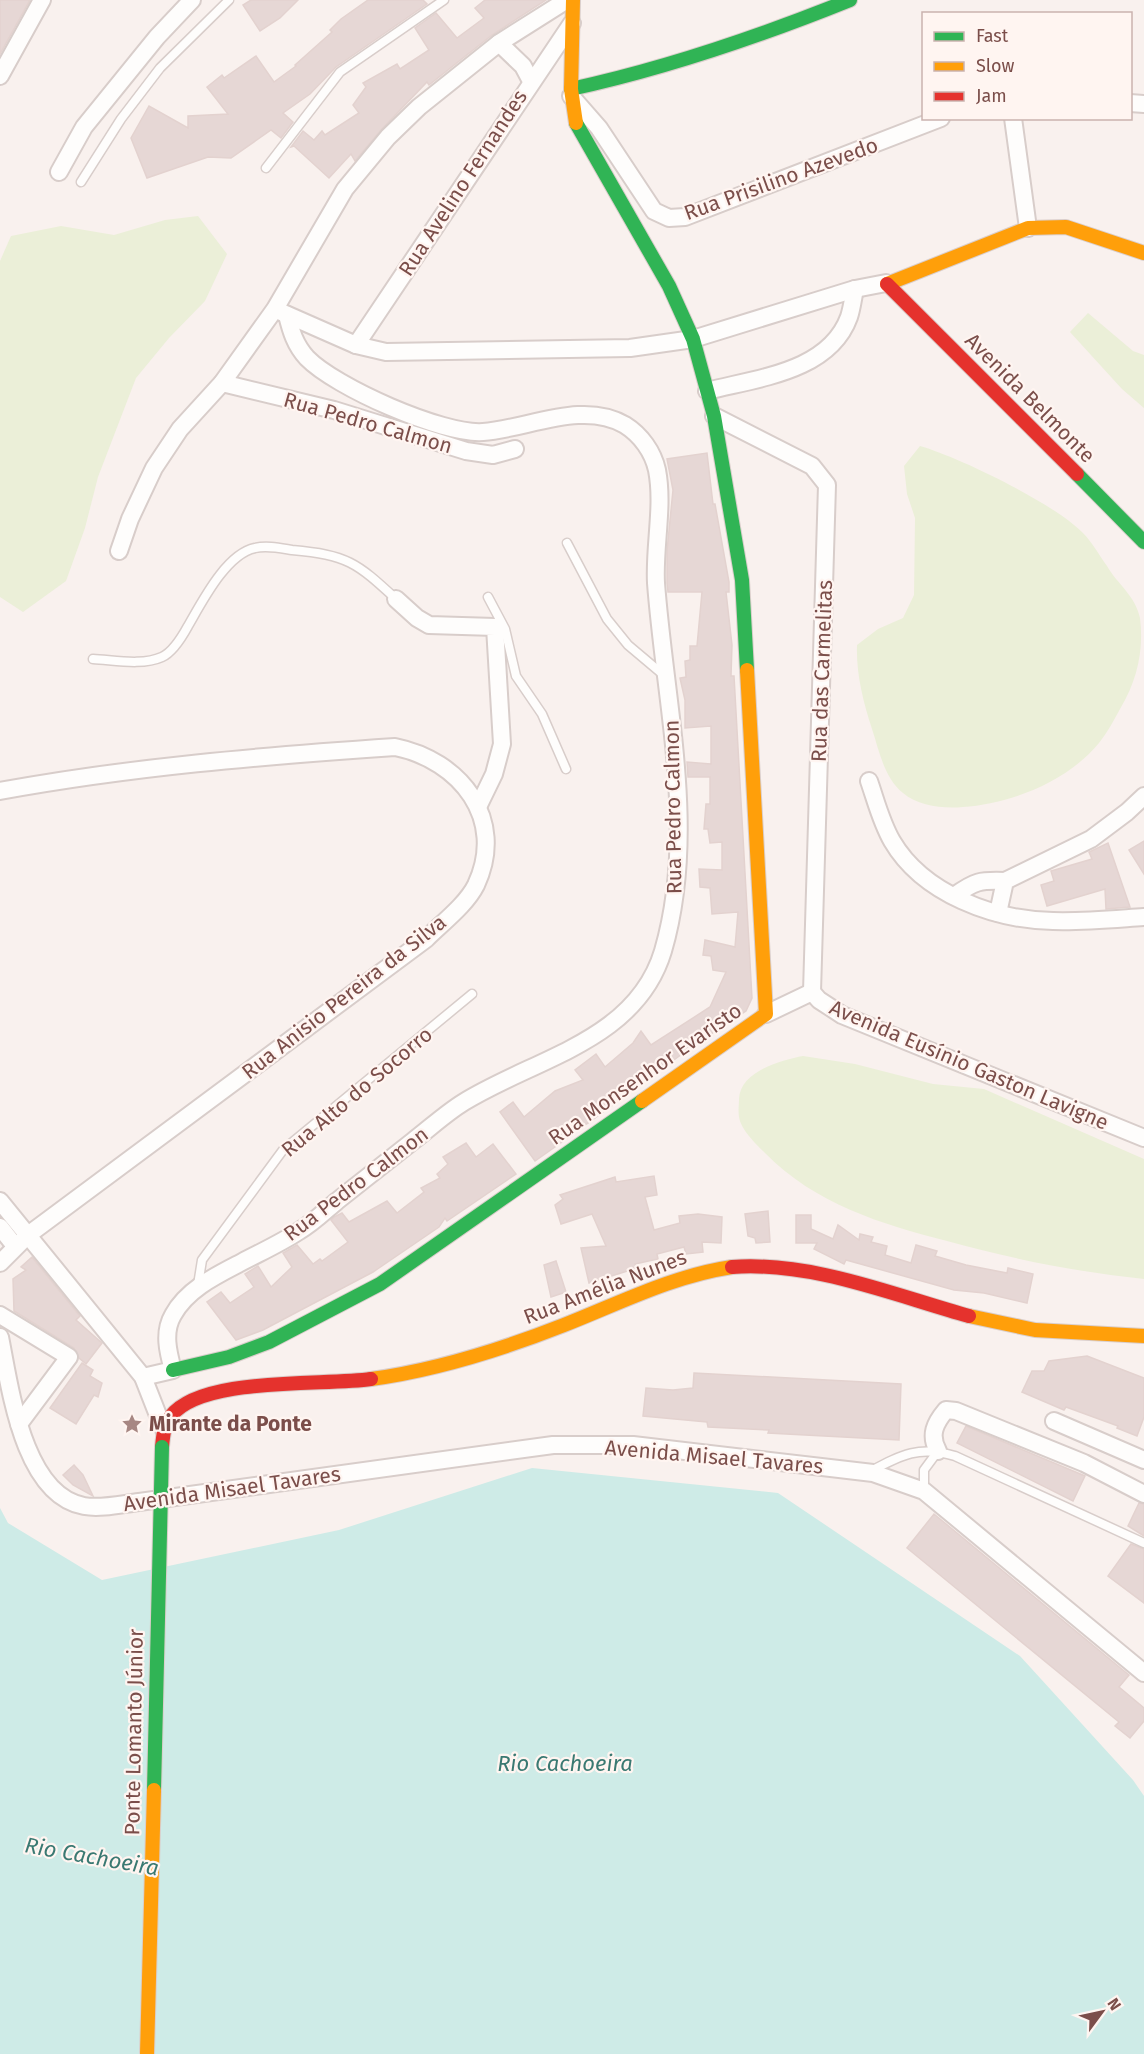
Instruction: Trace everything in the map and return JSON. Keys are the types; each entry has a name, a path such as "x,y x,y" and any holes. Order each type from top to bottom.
{"street":[{"path":"0,76 42,0"},
{"path":"59,172 84,127 157,37 192,0"},
{"path":"119,551 130,519 154,468 180,429 281,312 345,189 388,137 419,107 499,43 567,0"},
{"name":"Rua Monsenhor Evaristo","path":"158,1373 229,1357 270,1342 380,1284 579,1147 705,1054 766,1014 742,580 714,416 693,339 669,286 574,119 571,92 573,0"},
{"path":"571,92 722,49 850,0"},
{"name":"Rua Avelino Fernandes","path":"356,345 572,23"},
{"path":"499,43 523,66 531,81"},
{"name":"Rua Prisilino Azevedo","path":"571,92 599,128 654,211 669,219 685,217 936,120"},
{"path":"1012,120 1028,228"},
{"path":"281,312 356,345 386,352 630,348 693,339 855,289 886,283 1028,228 1066,227 1144,253"},
{"name":"Avenida Belmonte","path":"886,283 1144,542"},
{"path":"707,392 798,367 824,352 842,332 850,316 855,289"},
{"name":"Rua Pedro Calmon","path":"158,1373 168,1354 167,1333 172,1316 209,1279 301,1230 456,1107 564,1053 626,1013 644,994 655,977 676,901 677,793 668,679 656,582 657,467 644,440 625,425 607,418 584,415 482,432 442,426 350,389 325,374 297,346 281,312"},
{"name":"Rua Pedro Calmon","path":"222,383 334,410 466,451 493,455 515,449"},
{"name":"Rua das Carmelitas","path":"714,416 812,466 827,485 812,992"},
{"path":"396,599 417,618 429,625 495,627 502,744 494,774 478,807"},
{"name":"Rua Anisio Pereira da Silva","path":"0,791 94,774 234,759 395,747 420,752 442,764 462,782 478,807 486,833 485,859 475,888 426,939 22,1240 0,1263"},
{"path":"869,781 892,841 912,867 926,880 954,896 998,913 1051,921 1144,917"},
{"path":"954,896 973,882 1005,881 1091,839 1144,796"},
{"path":"998,913 1005,881"},
{"name":"Avenida Eusínio Gaston Lavigne","path":"766,1014 812,992 819,1000 842,1015 1144,1138"},
{"path":"0,1201 22,1240"},
{"path":"0,1227 22,1240 158,1373 221,1392"},
{"name":"Rua Amélia Nunes","path":"163,1428 169,1418 184,1405 221,1392 380,1378 440,1366 497,1350 674,1279 725,1268 759,1266 837,1278 997,1323 1050,1333 1144,1336"},
{"path":"0,1314 69,1357 19,1424"},
{"name":"Avenida Misael Tavares","path":"0,1337 19,1424 34,1463 47,1482 64,1499 84,1506 109,1506 553,1446 633,1445 868,1472 924,1491 1130,1658 1144,1673"},
{"path":"158,1373 163,1428"},
{"path":"938,1451 933,1432 937,1421 946,1410 956,1411 1084,1463 1144,1494"},
{"path":"1054,1421 1144,1460"},
{"name":"Ponte Lomanto Júnior","path":"147,2054 163,1428"}],"lane":[{"path":"81,182 121,119 160,68 229,0"},
{"path":"266,168 340,72 444,0"},
{"path":"567,543 607,619 628,645 668,679"},
{"path":"93,659 139,662 164,656 184,634 211,587 230,564 241,553 257,547 323,553 341,557 365,571 396,599"},
{"path":"488,597 506,629 516,676 542,714 566,769"},
{"name":"Rua Alto do Socorro","path":"198,1288 202,1260 283,1150 472,994"},
{"path":"924,1491 924,1470 938,1451"},
{"path":"868,1472 891,1459 910,1453 938,1451 955,1456 1144,1543"}],"green space":[{"path":"198,216 227,254 205,301 169,338 136,378 98,477 85,528 66,581 23,612 0,597 0,261 11,236 61,226 114,235 165,220"},
{"path":"1088,313 1133,351 1144,355 1144,408 1122,389 1070,332"},
{"path":"920,446 958,460 1006,483 1070,521 1092,544 1130,596 1140,618 1140,654 1135,677 1126,698 1099,743 1086,757 1055,779 1019,795 981,805 956,808 932,806 916,801 896,787 880,755 859,676 857,645 878,629 903,618 914,595 915,518 907,494 904,466"},
{"path":"803,1056 855,1064 933,1084 984,1089 1144,1159 1144,1279 1045,1264 996,1254 922,1234 850,1210 805,1186 784,1171 753,1141 740,1122 739,1112 741,1089 754,1074 784,1060"}],"water":[{"name":"Rio Cachoeira","path":"532,1468 778,1493 1020,1656 1133,1780 1144,1796 1144,2054 0,2054 0,1508 8,1523 102,1580 339,1530"}],"building":[{"path":"0,0 30,0 0,54"},
{"path":"251,0 298,0 280,18 260,31 243,5"},
{"path":"368,0 423,0 427,4 336,67 310,94 283,113 293,122 281,138 271,130 231,158 208,157 147,178 131,138 149,106 188,128 188,116 228,114 207,87 222,75 224,78 256,56 274,82 296,66 332,32 330,30 341,19"},
{"path":"485,0 546,0 492,35 429,85 427,82 355,161 351,154 329,178 294,146 291,147 303,131 314,140 322,131 325,135 359,113 353,105 366,87 363,83 397,64 400,69 429,50 415,28 436,13 457,38 484,18 475,8"},
{"path":"707,453 713,504 715,504 729,582 729,592 726,592 732,645 731,676 734,676 752,998 746,1011 697,1043 588,1123 570,1133 572,1135 535,1161 500,1112 513,1102 524,1117 555,1091 583,1080 575,1070 596,1054 605,1067 633,1043 641,1031 651,1045 710,1007 726,972 713,970 711,956 703,955 705,940 735,947 738,912 712,914 710,888 700,887 699,869 722,870 722,842 710,843 708,829 704,829 706,804 710,804 710,777 688,777 687,762 711,764 711,726 685,728 685,700 680,678 686,677 685,661 690,660 690,646 697,646 702,592 668,592 667,583 667,551 673,490 667,459"},
{"path":"1144,841 1144,874 1129,850"},
{"path":"1108,843 1130,907 1106,909 1105,889 1047,906 1041,885 1054,881 1051,871 1092,859 1089,852"},
{"path":"466,1143 476,1157 493,1144 516,1174 447,1221 445,1218 439,1227 373,1272 263,1330 236,1340 207,1302 221,1292 230,1303 254,1287 245,1274 258,1266 271,1287 292,1267 283,1253 297,1245 313,1264 320,1259 322,1261 348,1242 331,1220 334,1217 342,1213 349,1222 387,1201 397,1213 424,1192 421,1188 440,1178 437,1174 448,1164 443,1157"},
{"path":"654,1176 657,1195 645,1197 654,1230 680,1223 679,1216 698,1214 722,1217 721,1243 702,1242 703,1252 686,1254 684,1247 657,1254 658,1259 635,1264 637,1268 589,1283 581,1248 606,1246 592,1214 561,1224 555,1205 563,1199 560,1195 615,1177 616,1182"},
{"path":"768,1211 770,1242 756,1243 755,1238 748,1236 745,1214"},
{"path":"796,1215 811,1215 811,1229 833,1239 838,1225 859,1240 860,1234 873,1237 871,1242 887,1246 885,1255 911,1263 916,1245 937,1251 935,1256 966,1265 1007,1273 1008,1268 1033,1274 1027,1303 984,1293 954,1290 846,1260 844,1264 814,1249 817,1243 796,1243"},
{"path":"32,1257 80,1316 76,1320 102,1343 86,1364 79,1358 74,1348 14,1311 13,1279 26,1270 21,1267"},
{"path":"556,1261 566,1292 551,1297 544,1265"},
{"path":"1087,1356 1144,1378 1144,1417 1137,1436 1117,1428 1118,1426 1066,1407 1064,1410 1022,1392 1032,1371 1044,1371 1049,1361"},
{"path":"82,1363 93,1370 90,1376 102,1383 98,1397 94,1395 76,1424 50,1408"},
{"path":"694,1373 901,1384 899,1440 768,1433 769,1430 708,1427 707,1422 643,1416 646,1388 673,1390 693,1388"},
{"path":"966,1426 1085,1476 1073,1501 957,1443"},
{"path":"74,1465 83,1475 93,1496 73,1485 63,1475"},
{"path":"1139,1503 1144,1504 1144,1536 1128,1526"},
{"path":"934,1514 1129,1675 1119,1687 1144,1708 1144,1721 1130,1738 1115,1726 1119,1722 907,1548"},
{"path":"1131,1544 1144,1549 1144,1603 1108,1576"}],"traffic: fast":[{"path":"571,89 712,51 850,0"},
{"path":"576,123 669,286 693,339 714,416 742,580 747,670"},
{"path":"1077,474 1144,542"},
{"path":"173,1370 229,1357 269,1342 380,1284 642,1101"},
{"path":"154,1790 162,1447"}],"traffic: slow":[{"path":"573,0 571,89 576,123"},
{"path":"887,284 1028,228 1066,227 1144,253"},
{"path":"642,1101 766,1014 747,670"},
{"path":"371,1379 420,1370 494,1350 667,1284 732,1267"},
{"path":"969,1316 1035,1330 1144,1336"},
{"path":"147,2054 154,1790"}],"traffic: jam":[{"path":"887,284 1077,474"},
{"path":"732,1267 792,1269 822,1274 969,1316"},
{"path":"162,1447 165,1427 171,1416 187,1403 209,1394 265,1385 371,1379"}],"place":[{"name":"Mirante da Ponte","path":"132,1424"}]}
